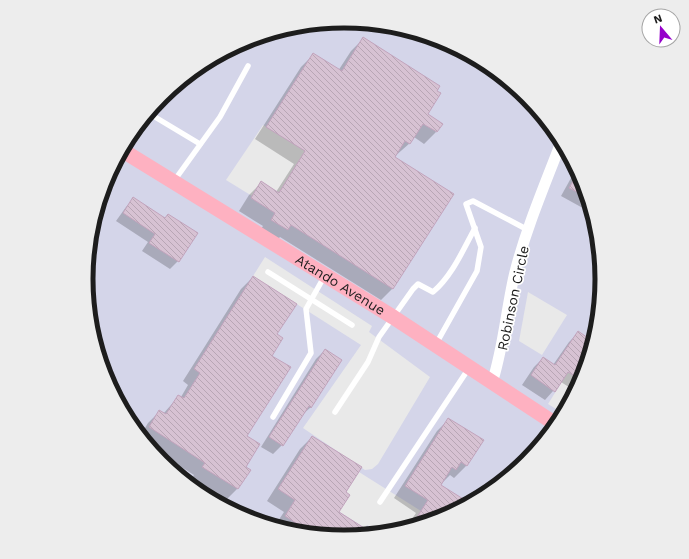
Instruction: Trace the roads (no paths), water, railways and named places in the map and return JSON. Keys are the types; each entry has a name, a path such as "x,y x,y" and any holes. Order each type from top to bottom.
{"main road":[{"name":"Atando Avenue","path":"127,153 393,317 552,422"}],"street":[{"name":"Robinson Circle","path":"492,382 504,337 515,274 528,230 559,149"}],"lane":[{"path":"173,182 220,117 248,66"},
{"path":"153,116 200,144"},
{"path":"436,345 477,270 481,247 466,204 473,202 528,230"},
{"path":"335,412 368,362 379,337 393,317 418,284 433,292 442,284 463,252 474,228"},
{"path":"268,272 352,325"},
{"path":"273,417 311,353 306,309 326,275"},
{"path":"380,502 470,367"}]}
